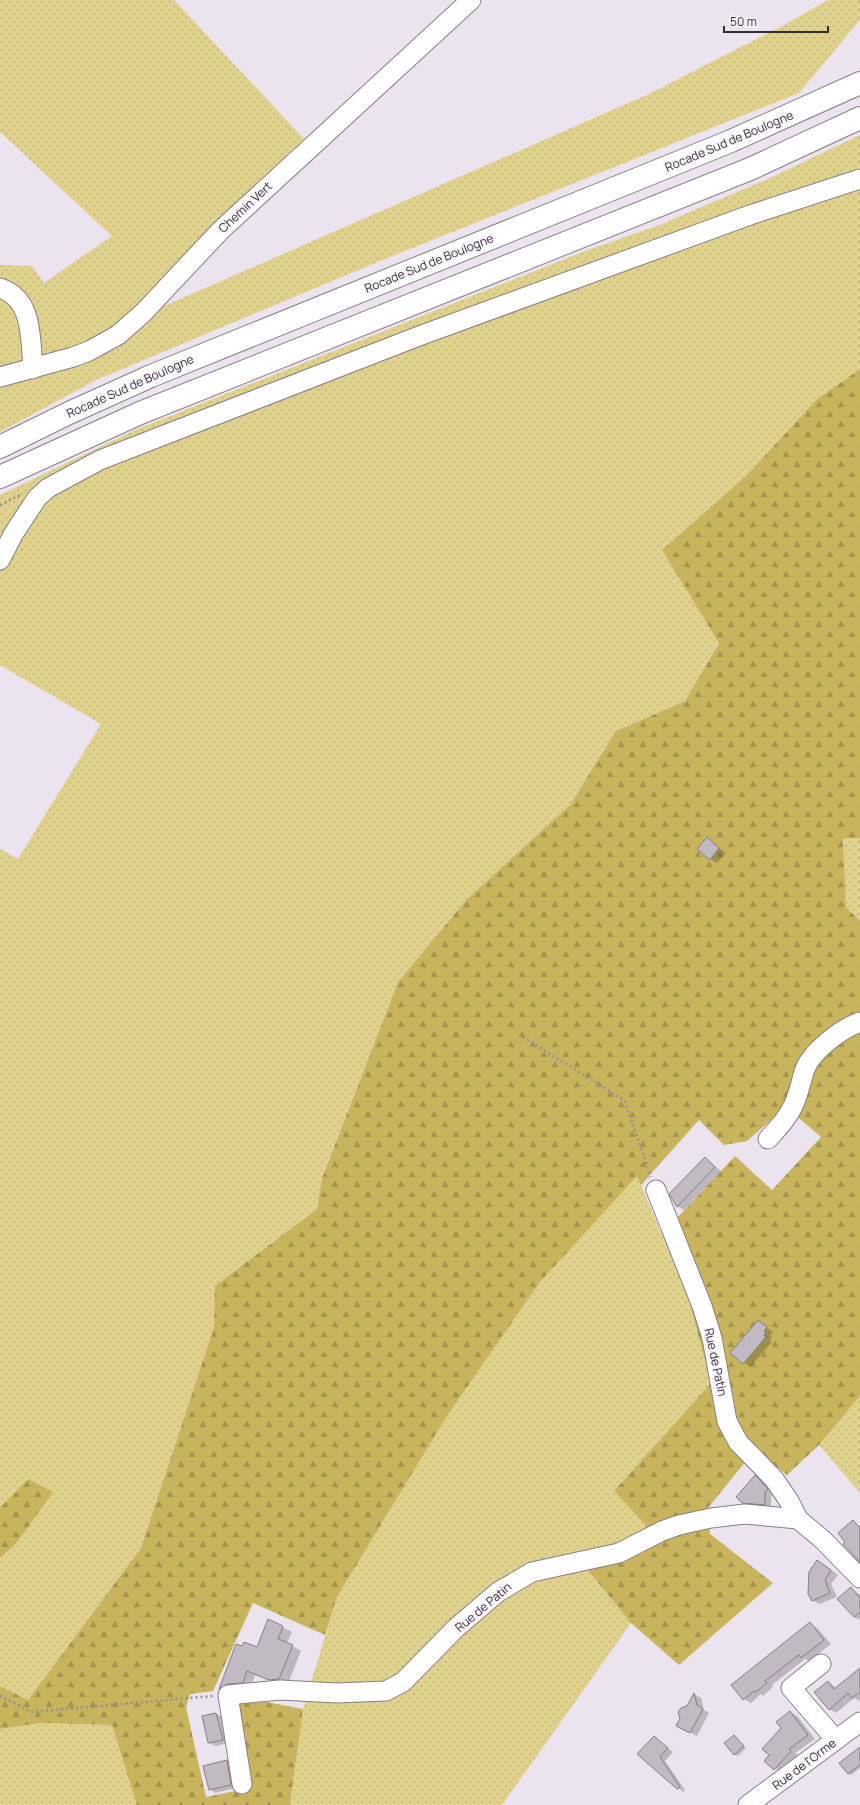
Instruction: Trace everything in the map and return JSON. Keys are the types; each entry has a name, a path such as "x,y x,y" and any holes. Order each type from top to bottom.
{"highway":[{"name":"Rocade Sud de Boulogne","path":"0,447 69,413 151,376 724,144 860,83"},
{"path":"0,477 46,454 140,412 750,169 860,118"}],"street":[{"name":"Chemin Vert","path":"0,377 33,369 89,351 105,343 129,325 220,231 471,0"},
{"path":"0,560 14,533 37,498 54,485 100,460 419,336 750,215 860,179"},
{"path":"0,288 8,290 18,298 25,310 29,321 33,369"},
{"path":"768,1139 784,1121 795,1103 806,1068 817,1054 832,1037 860,1022"},
{"name":"Rue de Patin","path":"656,1190 704,1313 712,1338 731,1430 738,1442 774,1479 789,1501 798,1519 823,1540 860,1578"},
{"name":"Rue de Patin","path":"228,1695 280,1690 337,1693 386,1690 403,1682 456,1628 498,1592 532,1572 619,1553 662,1531 679,1525 711,1518 745,1514 798,1519"},
{"path":"821,1664 791,1688 836,1740"},
{"path":"228,1695 242,1784"},
{"name":"Rue de l'Orme","path":"748,1805 860,1722"}],"path":[{"path":"523,1037 624,1100 656,1190"},
{"path":"0,1696 30,1712 228,1695"}],"shaded area":[{"path":"0,0 174,0 304,139 456,0 477,0 221,236 155,310 649,94 786,24 828,0 860,0 860,20 799,93 380,261 96,380 0,432 0,265 32,266 44,283 112,236 0,132"},
{"path":"860,135 860,369 817,399 747,475 662,550 719,642 685,701 616,731 570,805 467,899 398,982 322,1177 317,1209 215,1286 214,1327 141,1548 28,1700 0,1686 0,1558 15,1545 52,1492 0,1508 0,849 18,859 101,724 0,665 0,495 135,430 585,251 657,226 770,178"},
{"path":"843,838 860,838 860,921 846,907"},
{"path":"637,1175 689,1301 711,1383 614,1491 646,1525 626,1558 587,1569 631,1623 502,1805 290,1805 303,1709 337,1597 447,1416 540,1282"},
{"path":"860,1396 860,1493 819,1445"},
{"path":"40,1723 112,1725 137,1805 0,1805 0,1729"}],"green space":[{"path":"860,369 860,838 843,838 846,907 860,921 860,1396 819,1445 787,1475 755,1450 707,1509 710,1534 773,1583 679,1665 631,1623 587,1569 626,1558 646,1525 614,1491 711,1383 689,1301 662,1234 735,1156 772,1190 821,1137 786,1107 747,1141 724,1145 699,1120 641,1185 637,1176 540,1282 447,1416 337,1597 325,1635 253,1603 213,1691 190,1694 186,1707 206,1797 250,1788 237,1704 266,1702 303,1709 290,1805 137,1805 112,1725 40,1723 0,1729 0,1686 28,1700 141,1548 214,1327 215,1286 317,1209 322,1178 398,982 467,899 570,805 616,731 685,701 719,643 662,550 747,475 817,399"},
{"path":"28,1479 53,1492 15,1545 0,1558 0,1508"}],"building":[{"path":"707,837 719,848 710,860 697,849"},
{"path":"705,1157 715,1167 677,1207 669,1194"},
{"path":"758,1320 767,1327 764,1331 766,1332 764,1336 766,1337 743,1364 730,1353"},
{"path":"755,1475 768,1489 765,1492 765,1505 742,1503 736,1497"},
{"path":"853,1520 860,1528 860,1562 843,1544 845,1542 838,1533"},
{"path":"817,1560 831,1570 825,1580 830,1593 812,1601 808,1594 809,1572"},
{"path":"851,1587 860,1598 860,1612 854,1617 837,1599"},
{"path":"268,1619 283,1626 278,1639 293,1645 279,1679 269,1680 247,1671 243,1683 227,1684 219,1689 236,1644 242,1646 244,1642 257,1647"},
{"path":"810,1622 824,1640 801,1658 799,1655 765,1681 767,1683 756,1692 754,1691 743,1700 731,1685"},
{"path":"860,1668 860,1692 852,1698 848,1693 829,1710 814,1692 828,1681 834,1689"},
{"path":"694,1693 697,1705 703,1709 690,1733 676,1726 680,1718 678,1712 681,1708 687,1706"},
{"path":"790,1711 808,1735 789,1749 791,1751 774,1770 764,1761 769,1755 762,1749 781,1728 776,1722"},
{"path":"216,1713 223,1740 208,1743 202,1716"},
{"path":"734,1735 744,1746 734,1755 724,1743"},
{"path":"654,1736 668,1748 660,1757 680,1787 677,1789 637,1754"},
{"path":"860,1747 860,1765 848,1774 839,1763"},
{"path":"227,1760 231,1785 209,1790 203,1766"}]}
